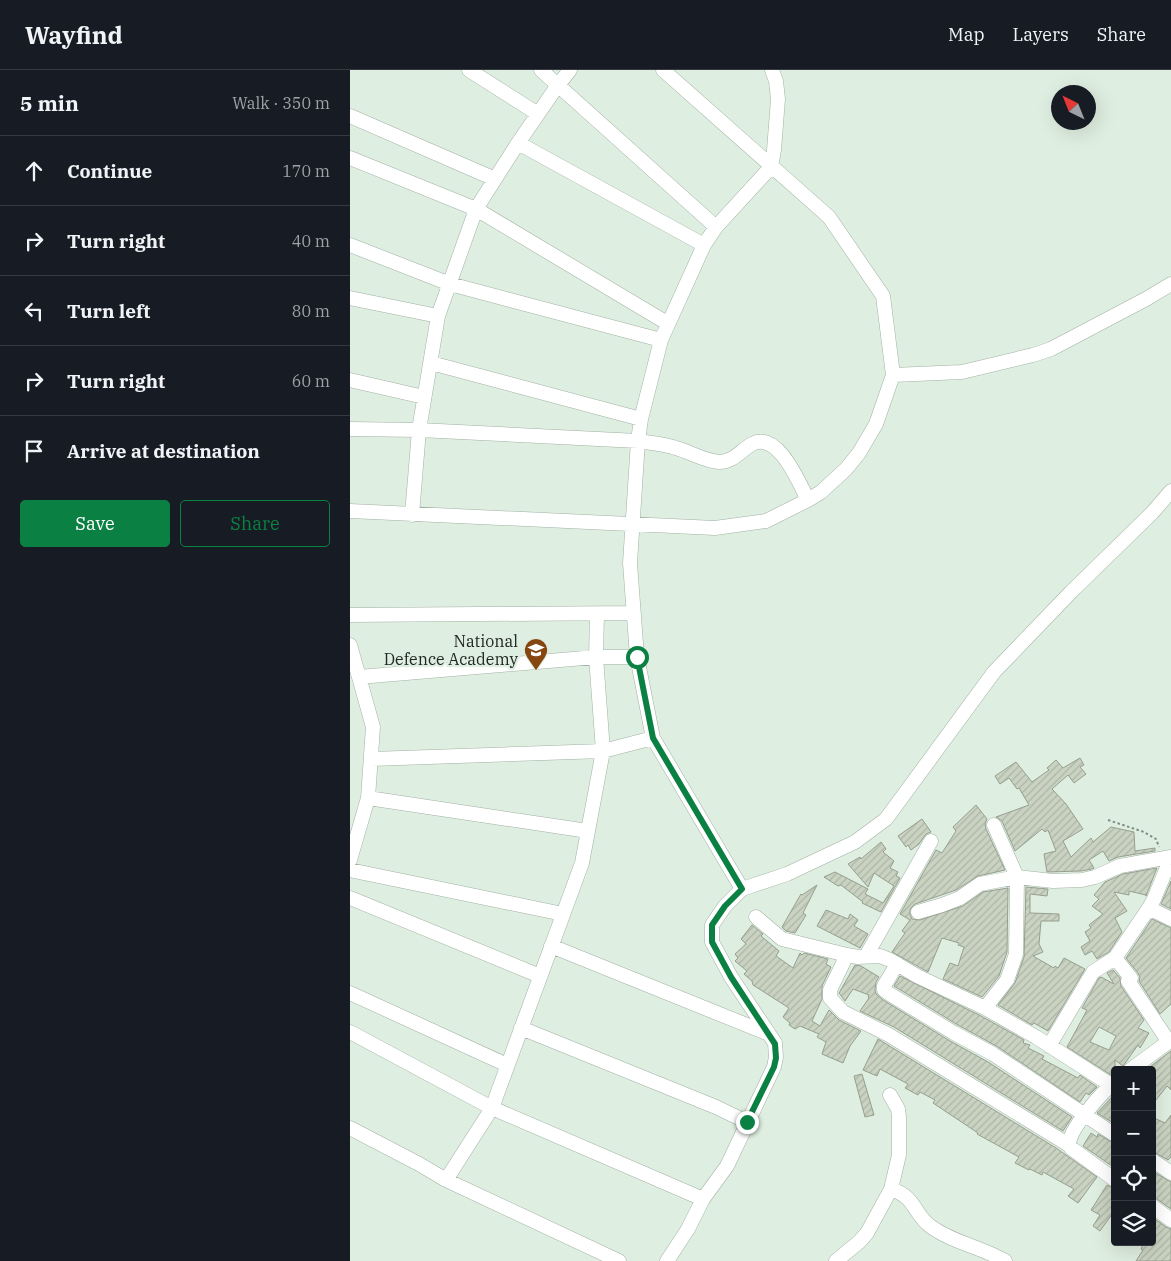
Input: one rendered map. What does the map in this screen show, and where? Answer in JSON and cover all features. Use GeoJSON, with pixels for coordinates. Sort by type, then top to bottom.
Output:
{"type":"FeatureCollection","features":[{"type":"Feature","properties":{"kind":"street"},"geometry":{"type":"LineString","coordinates":[[469,70],[538,114]]}},
{"type":"Feature","properties":{"kind":"street"},"geometry":{"type":"LineString","coordinates":[[541,70],[716,227]]}},
{"type":"Feature","properties":{"kind":"street"},"geometry":{"type":"LineString","coordinates":[[412,515],[419,430],[438,316],[476,209],[518,143],[570,70]]}},
{"type":"Feature","properties":{"kind":"street"},"geometry":{"type":"LineString","coordinates":[[350,511],[715,528],[766,521],[808,500],[821,492],[846,469],[858,453],[876,424],[893,375],[883,296],[829,217],[663,70]]}},
{"type":"Feature","properties":{"kind":"street"},"geometry":{"type":"LineString","coordinates":[[742,889],[653,738],[637,657],[630,563],[641,419],[661,340],[667,323],[704,245],[716,227],[771,167],[778,99],[776,81],[772,70]]}},
{"type":"Feature","properties":{"kind":"street"},"geometry":{"type":"LineString","coordinates":[[350,116],[495,179]]}},
{"type":"Feature","properties":{"kind":"street"},"geometry":{"type":"LineString","coordinates":[[518,143],[704,245]]}},
{"type":"Feature","properties":{"kind":"street"},"geometry":{"type":"LineString","coordinates":[[350,158],[476,209],[667,323]]}},
{"type":"Feature","properties":{"kind":"street"},"geometry":{"type":"LineString","coordinates":[[350,245],[450,284],[661,340]]}},
{"type":"Feature","properties":{"kind":"street"},"geometry":{"type":"LineString","coordinates":[[893,375],[962,372],[1033,356],[1051,349],[1171,284]]}},
{"type":"Feature","properties":{"kind":"street"},"geometry":{"type":"LineString","coordinates":[[350,298],[438,316]]}},
{"type":"Feature","properties":{"kind":"street"},"geometry":{"type":"LineString","coordinates":[[431,363],[641,419]]}},
{"type":"Feature","properties":{"kind":"street"},"geometry":{"type":"LineString","coordinates":[[350,380],[424,397]]}},
{"type":"Feature","properties":{"kind":"street"},"geometry":{"type":"LineString","coordinates":[[350,429],[419,430],[638,441],[673,447],[721,462],[731,459],[752,444],[762,441],[776,447],[789,464],[808,500]]}},
{"type":"Feature","properties":{"kind":"street"},"geometry":{"type":"LineString","coordinates":[[667,1261],[688,1229],[703,1199],[727,1166],[774,1067],[776,1058],[775,1044],[731,977],[712,942],[712,925],[725,906],[742,889],[787,874],[855,842],[886,819],[994,672],[1071,592],[1152,513],[1171,491]]}},
{"type":"Feature","properties":{"kind":"street"},"geometry":{"type":"LineString","coordinates":[[350,615],[634,613]]}},
{"type":"Feature","properties":{"kind":"street"},"geometry":{"type":"LineString","coordinates":[[446,1180],[492,1108],[582,863],[603,751],[596,657],[597,614]]}},
{"type":"Feature","properties":{"kind":"street"},"geometry":{"type":"LineString","coordinates":[[350,645],[373,727],[368,798],[350,860]]}},
{"type":"Feature","properties":{"kind":"street"},"geometry":{"type":"LineString","coordinates":[[359,676],[596,657],[637,657]]}},
{"type":"Feature","properties":{"kind":"street"},"geometry":{"type":"LineString","coordinates":[[371,759],[603,751],[653,738]]}},
{"type":"Feature","properties":{"kind":"street"},"geometry":{"type":"LineString","coordinates":[[368,798],[588,831]]}},
{"type":"Feature","properties":{"kind":"street"},"geometry":{"type":"LineString","coordinates":[[985,1008],[1007,980],[1016,954],[1017,877],[994,825]]}},
{"type":"Feature","properties":{"kind":"street"},"geometry":{"type":"LineString","coordinates":[[866,956],[931,841]]}},
{"type":"Feature","properties":{"kind":"street"},"geometry":{"type":"LineString","coordinates":[[918,912],[942,906],[960,898],[980,884],[1017,877],[1053,881],[1082,880],[1095,877],[1120,866],[1168,858]]}},
{"type":"Feature","properties":{"kind":"street"},"geometry":{"type":"LineString","coordinates":[[1049,1046],[1093,972],[1114,958],[1149,908],[1168,858]]}},
{"type":"Feature","properties":{"kind":"street"},"geometry":{"type":"LineString","coordinates":[[350,870],[563,914]]}},
{"type":"Feature","properties":{"kind":"street"},"geometry":{"type":"LineString","coordinates":[[350,898],[540,976]]}},
{"type":"Feature","properties":{"kind":"street"},"geometry":{"type":"LineString","coordinates":[[1149,908],[1171,919]]}},
{"type":"Feature","properties":{"kind":"street"},"geometry":{"type":"LineString","coordinates":[[756,917],[782,939],[846,955],[858,957],[880,956],[917,976],[985,1008],[1111,1083]]}},
{"type":"Feature","properties":{"kind":"street"},"geometry":{"type":"LineString","coordinates":[[551,946],[769,1034]]}},
{"type":"Feature","properties":{"kind":"street"},"geometry":{"type":"LineString","coordinates":[[846,955],[830,990],[830,998],[843,1012],[889,1035],[1069,1145],[1111,1177]]}},
{"type":"Feature","properties":{"kind":"street"},"geometry":{"type":"LineString","coordinates":[[1114,958],[1131,978],[1128,981],[1170,1041],[1136,1066]]}},
{"type":"Feature","properties":{"kind":"street"},"geometry":{"type":"LineString","coordinates":[[897,964],[884,986],[884,990],[954,1033],[993,1054],[1111,1132]]}},
{"type":"Feature","properties":{"kind":"street"},"geometry":{"type":"LineString","coordinates":[[350,993],[507,1065]]}},
{"type":"Feature","properties":{"kind":"street"},"geometry":{"type":"LineString","coordinates":[[521,1028],[716,1107],[747,1122]]}},
{"type":"Feature","properties":{"kind":"street"},"geometry":{"type":"LineString","coordinates":[[350,1032],[492,1108],[703,1199]]}},
{"type":"Feature","properties":{"kind":"street"},"geometry":{"type":"LineString","coordinates":[[1069,1145],[1070,1138],[1091,1106],[1111,1086]]}},
{"type":"Feature","properties":{"kind":"street"},"geometry":{"type":"LineString","coordinates":[[836,1261],[859,1242],[891,1189],[899,1155],[899,1117],[898,1109],[890,1095]]}},
{"type":"Feature","properties":{"kind":"street"},"geometry":{"type":"LineString","coordinates":[[350,1128],[446,1180],[619,1261]]}},
{"type":"Feature","properties":{"kind":"street"},"geometry":{"type":"LineString","coordinates":[[1156,1163],[1171,1173]]}},
{"type":"Feature","properties":{"kind":"street"},"geometry":{"type":"LineString","coordinates":[[891,1189],[908,1197],[930,1226],[952,1238],[1005,1261]]}},
{"type":"Feature","properties":{"kind":"street"},"geometry":{"type":"LineString","coordinates":[[1156,1209],[1171,1220]]}},
{"type":"Feature","properties":{"kind":"path"},"geometry":{"type":"LineString","coordinates":[[1108,820],[1144,832],[1156,839],[1168,858]]}},
{"type":"Feature","properties":{"kind":"building"},"geometry":{"type":"Polygon","coordinates":[[[1080,758],[1084,765],[1080,767],[1086,774],[1074,783],[1068,775],[1052,789],[1066,804],[1083,829],[1063,841],[1071,857],[1091,838],[1093,842],[1111,827],[1134,832],[1135,851],[1155,848],[1155,851],[1118,857],[1109,861],[1103,851],[1089,860],[1094,868],[1092,869],[1047,872],[1044,854],[1056,851],[1048,830],[1045,832],[1042,829],[1015,851],[1002,821],[996,817],[1029,805],[1019,788],[1017,789],[1009,778],[1000,784],[995,776],[1016,762],[1032,782],[1049,770],[1047,768],[1056,760],[1063,768],[1080,758]]]}},
{"type":"Feature","properties":{"kind":"building"},"geometry":{"type":"Polygon","coordinates":[[[976,805],[987,819],[986,829],[1005,870],[978,876],[956,890],[915,904],[910,909],[910,914],[912,919],[920,920],[963,906],[983,892],[1008,888],[1007,952],[999,976],[982,997],[943,979],[950,963],[958,966],[964,947],[958,945],[959,943],[942,938],[928,972],[892,952],[905,933],[902,931],[910,920],[900,914],[936,850],[942,853],[956,831],[953,827],[976,805]]]}},
{"type":"Feature","properties":{"kind":"building"},"geometry":{"type":"Polygon","coordinates":[[[922,819],[931,832],[926,834],[919,844],[911,850],[908,845],[906,847],[898,836],[922,819]]]}},
{"type":"Feature","properties":{"kind":"building"},"geometry":{"type":"Polygon","coordinates":[[[881,842],[886,849],[883,852],[894,861],[890,868],[898,872],[896,876],[900,878],[881,912],[862,903],[841,885],[838,886],[824,877],[835,872],[868,889],[865,894],[883,903],[894,886],[874,873],[868,887],[848,864],[860,857],[861,859],[881,842]]]}},
{"type":"Feature","properties":{"kind":"building"},"geometry":{"type":"Polygon","coordinates":[[[1157,868],[1146,896],[1129,891],[1129,895],[1114,892],[1127,911],[1115,918],[1122,932],[1109,952],[1097,959],[1092,951],[1085,955],[1081,947],[1090,941],[1085,932],[1091,928],[1089,925],[1103,914],[1092,906],[1099,899],[1094,895],[1105,882],[1123,874],[1157,868]]]}},
{"type":"Feature","properties":{"kind":"building"},"geometry":{"type":"Polygon","coordinates":[[[1171,881],[1171,909],[1161,904],[1171,881]]]}},
{"type":"Feature","properties":{"kind":"building"},"geometry":{"type":"Polygon","coordinates":[[[817,885],[803,913],[806,915],[795,933],[786,931],[782,927],[801,894],[817,885]]]}},
{"type":"Feature","properties":{"kind":"building"},"geometry":{"type":"Polygon","coordinates":[[[1026,887],[1048,889],[1047,896],[1030,894],[1030,913],[1059,914],[1059,921],[1041,921],[1039,944],[1043,952],[1033,956],[1054,968],[1055,966],[1058,968],[1064,958],[1085,969],[1048,1031],[1034,1023],[1032,1025],[998,1005],[1015,983],[1024,957],[1026,887]]]}},
{"type":"Feature","properties":{"kind":"building"},"geometry":{"type":"Polygon","coordinates":[[[826,910],[848,919],[850,914],[858,920],[854,926],[868,934],[860,948],[817,926],[826,910]]]}},
{"type":"Feature","properties":{"kind":"building"},"geometry":{"type":"Polygon","coordinates":[[[1152,919],[1171,928],[1171,1004],[1160,1014],[1139,981],[1138,973],[1126,958],[1152,919]]]}},
{"type":"Feature","properties":{"kind":"building"},"geometry":{"type":"Polygon","coordinates":[[[752,925],[763,934],[761,936],[779,951],[776,956],[793,968],[800,953],[802,955],[804,953],[828,959],[826,964],[831,967],[822,986],[822,999],[812,1021],[820,1026],[829,1010],[839,1020],[861,1031],[850,1046],[843,1063],[822,1054],[826,1042],[817,1037],[819,1034],[800,1026],[795,1029],[789,1025],[790,1023],[783,1017],[789,1008],[753,985],[752,981],[744,974],[747,971],[735,961],[738,958],[735,954],[746,944],[741,939],[752,925]]]}},
{"type":"Feature","properties":{"kind":"building"},"geometry":{"type":"Polygon","coordinates":[[[855,965],[861,966],[879,977],[875,990],[876,994],[883,1000],[988,1062],[1072,1117],[1063,1131],[894,1027],[860,1011],[869,995],[853,989],[845,1001],[839,993],[855,965]]]}},
{"type":"Feature","properties":{"kind":"building"},"geometry":{"type":"Polygon","coordinates":[[[1113,970],[1120,978],[1121,986],[1144,1020],[1138,1028],[1149,1033],[1140,1048],[1138,1045],[1123,1066],[1115,1060],[1115,1066],[1111,1066],[1111,1075],[1067,1047],[1087,1010],[1082,1008],[1099,978],[1101,977],[1114,984],[1107,973],[1113,970]],[[1099,1027],[1090,1042],[1109,1050],[1116,1036],[1099,1027]]]}},
{"type":"Feature","properties":{"kind":"building"},"geometry":{"type":"Polygon","coordinates":[[[900,976],[981,1016],[1024,1040],[1023,1043],[1030,1045],[1028,1048],[1044,1056],[1042,1059],[1078,1078],[1080,1075],[1097,1087],[1089,1095],[1086,1093],[1080,1102],[998,1047],[894,986],[900,976]]]}},
{"type":"Feature","properties":{"kind":"building"},"geometry":{"type":"Polygon","coordinates":[[[878,1039],[1056,1148],[1097,1177],[1078,1203],[1068,1196],[1074,1189],[1043,1172],[1042,1175],[1015,1163],[1019,1157],[977,1134],[933,1103],[935,1100],[920,1092],[918,1095],[905,1088],[908,1084],[880,1069],[877,1076],[863,1070],[878,1039]]]}},
{"type":"Feature","properties":{"kind":"building"},"geometry":{"type":"Polygon","coordinates":[[[1171,1051],[1171,1090],[1167,1086],[1156,1100],[1156,1066],[1151,1066],[1171,1051]]]}},
{"type":"Feature","properties":{"kind":"building"},"geometry":{"type":"Polygon","coordinates":[[[862,1074],[874,1115],[865,1117],[854,1076],[862,1074]]]}},
{"type":"Feature","properties":{"kind":"building"},"geometry":{"type":"Polygon","coordinates":[[[1111,1098],[1111,1122],[1097,1113],[1111,1098]]]}},
{"type":"Feature","properties":{"kind":"building"},"geometry":{"type":"Polygon","coordinates":[[[1171,1115],[1171,1157],[1168,1160],[1156,1153],[1156,1119],[1165,1123],[1171,1115]]]}},
{"type":"Feature","properties":{"kind":"building"},"geometry":{"type":"Polygon","coordinates":[[[1091,1133],[1097,1137],[1098,1134],[1111,1142],[1111,1165],[1083,1146],[1091,1133]]]}},
{"type":"Feature","properties":{"kind":"building"},"geometry":{"type":"Polygon","coordinates":[[[1156,1173],[1171,1182],[1171,1209],[1157,1199],[1156,1173]]]}},
{"type":"Feature","properties":{"kind":"building"},"geometry":{"type":"Polygon","coordinates":[[[1107,1185],[1111,1187],[1111,1216],[1100,1231],[1093,1226],[1100,1215],[1091,1210],[1107,1185]]]}},
{"type":"Feature","properties":{"kind":"building"},"geometry":{"type":"Polygon","coordinates":[[[1156,1220],[1171,1229],[1171,1261],[1136,1261],[1143,1250],[1141,1249],[1142,1246],[1156,1246],[1156,1220]]]}},
{"type":"Feature","properties":{"kind":"place","name":"National Defence Academy"},"geometry":{"type":"Point","coordinates":[536,671]}},
{"type":"Feature","properties":{"kind":"route"},"geometry":{"type":"LineString","coordinates":[[637,657],[653,738],[742,889],[725,906],[712,925],[711,933],[712,942],[731,977],[775,1044],[776,1058],[774,1067],[747,1122]]}}]}
